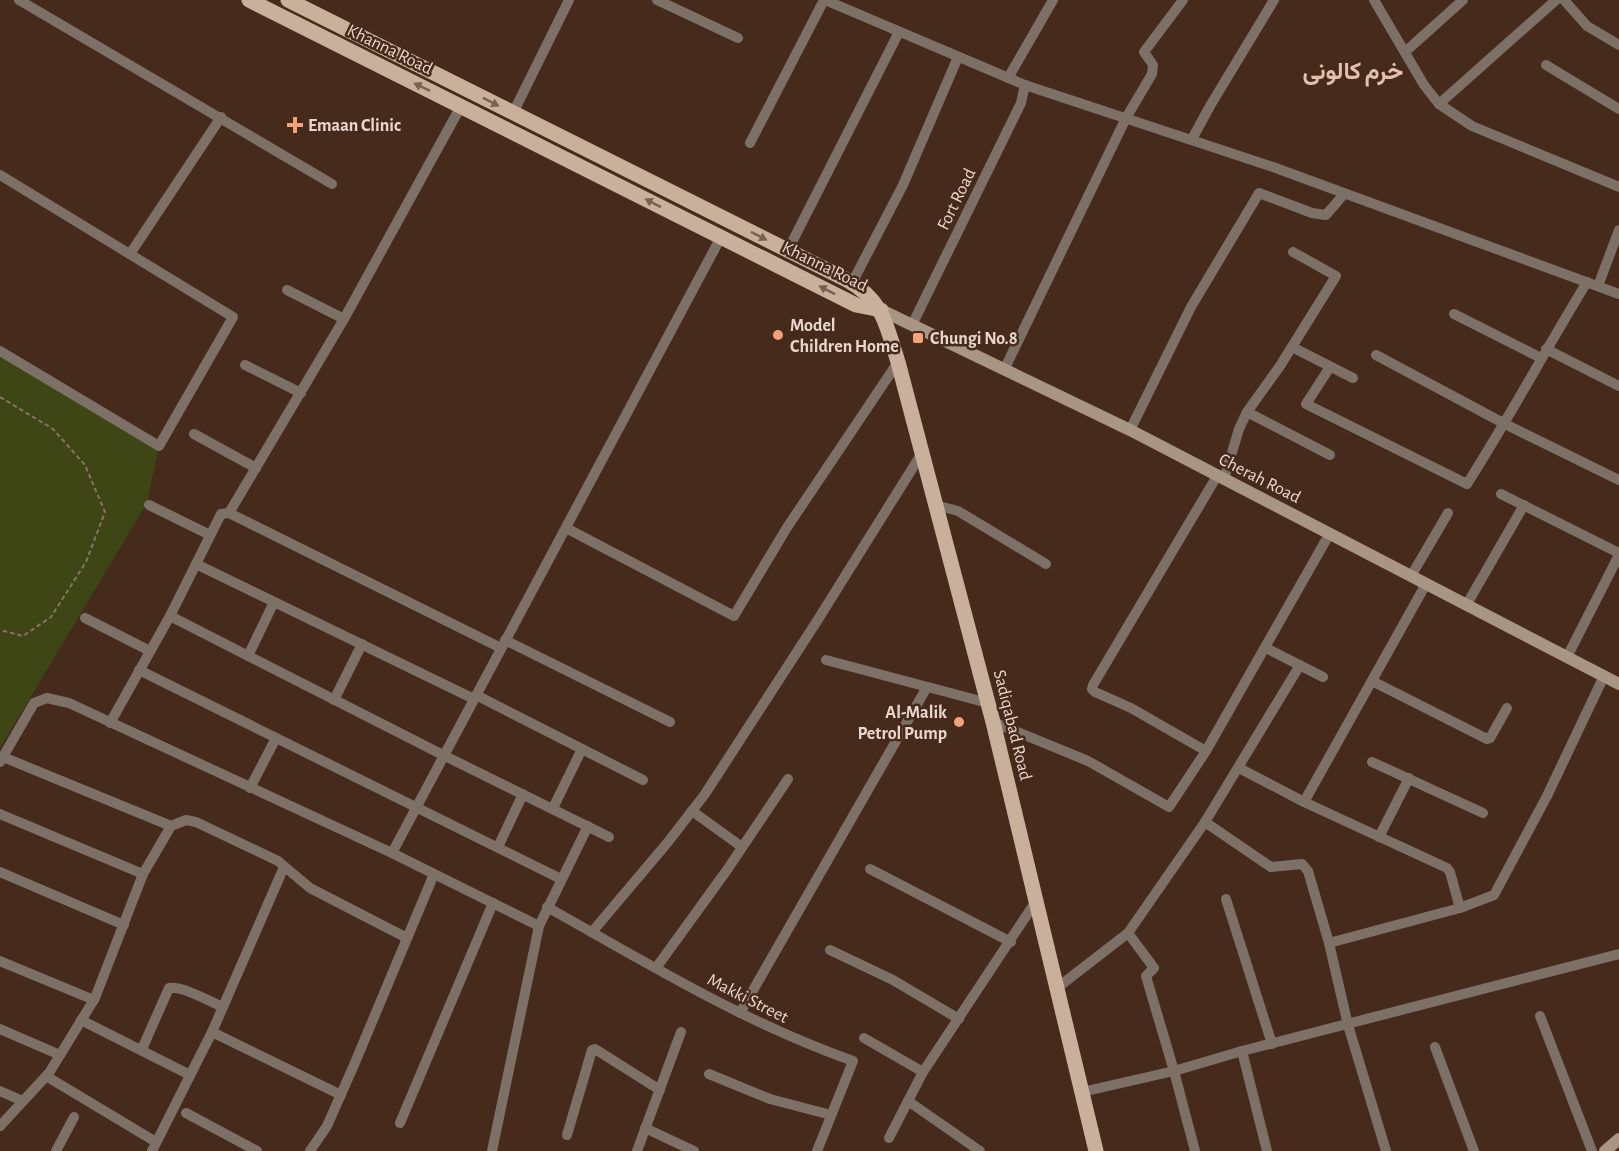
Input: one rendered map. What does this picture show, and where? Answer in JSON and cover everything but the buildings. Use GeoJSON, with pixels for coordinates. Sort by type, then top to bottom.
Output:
{"type":"FeatureCollection","features":[{"type":"Feature","properties":{"kind":"main road","name":"Khanna Road"},"geometry":{"type":"LineString","coordinates":[[249,0],[856,305],[881,310]]}},
{"type":"Feature","properties":{"kind":"main road","name":"Khanna Road"},"geometry":{"type":"LineString","coordinates":[[288,0],[852,283],[863,289],[881,310]]}},
{"type":"Feature","properties":{"kind":"main road"},"geometry":{"type":"LineString","coordinates":[[461,106],[469,90]]}},
{"type":"Feature","properties":{"kind":"main road"},"geometry":{"type":"LineString","coordinates":[[721,237],[729,221]]}},
{"type":"Feature","properties":{"kind":"main road","name":"Sadiqabad Road"},"geometry":{"type":"LineString","coordinates":[[881,310],[898,362],[993,722],[1096,1151]]}},
{"type":"Feature","properties":{"kind":"street"},"geometry":{"type":"LineString","coordinates":[[19,0],[332,184]]}},
{"type":"Feature","properties":{"kind":"street"},"geometry":{"type":"LineString","coordinates":[[513,112],[570,0]]}},
{"type":"Feature","properties":{"kind":"street"},"geometry":{"type":"LineString","coordinates":[[657,0],[738,38]]}},
{"type":"Feature","properties":{"kind":"street"},"geometry":{"type":"LineString","coordinates":[[750,143],[825,0],[1025,85],[1192,139],[1619,294]]}},
{"type":"Feature","properties":{"kind":"street"},"geometry":{"type":"LineString","coordinates":[[1008,78],[1053,0]]}},
{"type":"Feature","properties":{"kind":"street"},"geometry":{"type":"LineString","coordinates":[[1004,370],[1126,118],[1152,74],[1154,64],[1144,52],[1183,0]]}},
{"type":"Feature","properties":{"kind":"street"},"geometry":{"type":"LineString","coordinates":[[1192,139],[1274,0]]}},
{"type":"Feature","properties":{"kind":"street"},"geometry":{"type":"LineString","coordinates":[[1405,52],[1463,0]]}},
{"type":"Feature","properties":{"kind":"street"},"geometry":{"type":"LineString","coordinates":[[1439,104],[1556,0]]}},
{"type":"Feature","properties":{"kind":"street"},"geometry":{"type":"LineString","coordinates":[[1564,0],[1587,26],[1619,45]]}},
{"type":"Feature","properties":{"kind":"street"},"geometry":{"type":"LineString","coordinates":[[1378,2],[1424,85],[1439,104],[1472,126],[1619,187]]}},
{"type":"Feature","properties":{"kind":"street"},"geometry":{"type":"LineString","coordinates":[[788,250],[898,32]]}},
{"type":"Feature","properties":{"kind":"street"},"geometry":{"type":"LineString","coordinates":[[852,283],[903,185],[958,57]]}},
{"type":"Feature","properties":{"kind":"street"},"geometry":{"type":"LineString","coordinates":[[1546,65],[1619,109]]}},
{"type":"Feature","properties":{"kind":"street","name":"Fort Road"},"geometry":{"type":"LineString","coordinates":[[912,325],[1021,103],[1025,85]]}},
{"type":"Feature","properties":{"kind":"street"},"geometry":{"type":"LineString","coordinates":[[229,513],[344,319],[461,106]]}},
{"type":"Feature","properties":{"kind":"street"},"geometry":{"type":"LineString","coordinates":[[130,254],[220,117]]}},
{"type":"Feature","properties":{"kind":"street"},"geometry":{"type":"LineString","coordinates":[[0,175],[233,317],[159,446],[0,351]]}},
{"type":"Feature","properties":{"kind":"street"},"geometry":{"type":"LineString","coordinates":[[1130,430],[1191,307],[1259,193],[1312,213],[1326,215],[1344,194]]}},
{"type":"Feature","properties":{"kind":"street"},"geometry":{"type":"LineString","coordinates":[[1330,367],[1306,404],[1467,484],[1544,353],[1593,284],[1619,230]]}},
{"type":"Feature","properties":{"kind":"street"},"geometry":{"type":"LineString","coordinates":[[392,854],[721,237]]}},
{"type":"Feature","properties":{"kind":"street"},"geometry":{"type":"LineString","coordinates":[[1206,751],[1131,708],[1092,689],[1221,478],[1246,412],[1292,347],[1336,276],[1293,252]]}},
{"type":"Feature","properties":{"kind":"street"},"geometry":{"type":"LineString","coordinates":[[287,290],[344,319]]}},
{"type":"Feature","properties":{"kind":"street","name":"Cherah Road"},"geometry":{"type":"LineString","coordinates":[[881,310],[1130,430],[1619,684]]}},
{"type":"Feature","properties":{"kind":"street"},"geometry":{"type":"LineString","coordinates":[[1454,314],[1619,386]]}},
{"type":"Feature","properties":{"kind":"street"},"geometry":{"type":"LineString","coordinates":[[1292,347],[1353,378]]}},
{"type":"Feature","properties":{"kind":"street"},"geometry":{"type":"LineString","coordinates":[[1376,355],[1504,424],[1619,480]]}},
{"type":"Feature","properties":{"kind":"street"},"geometry":{"type":"LineString","coordinates":[[566,528],[734,616],[786,529],[898,362]]}},
{"type":"Feature","properties":{"kind":"street"},"geometry":{"type":"LineString","coordinates":[[245,365],[301,393]]}},
{"type":"Feature","properties":{"kind":"street"},"geometry":{"type":"LineString","coordinates":[[1246,412],[1330,455]]}},
{"type":"Feature","properties":{"kind":"street"},"geometry":{"type":"LineString","coordinates":[[194,434],[256,468]]}},
{"type":"Feature","properties":{"kind":"street"},"geometry":{"type":"LineString","coordinates":[[592,932],[692,811],[736,749],[922,453]]}},
{"type":"Feature","properties":{"kind":"street"},"geometry":{"type":"LineString","coordinates":[[1501,494],[1619,554],[1566,657]]}},
{"type":"Feature","properties":{"kind":"street"},"geometry":{"type":"LineString","coordinates":[[935,505],[958,511],[1046,564]]}},
{"type":"Feature","properties":{"kind":"street"},"geometry":{"type":"LineString","coordinates":[[1467,604],[1524,505]]}},
{"type":"Feature","properties":{"kind":"street"},"geometry":{"type":"LineString","coordinates":[[149,506],[210,536]]}},
{"type":"Feature","properties":{"kind":"street"},"geometry":{"type":"LineString","coordinates":[[110,723],[170,616],[220,514],[229,513],[670,722]]}},
{"type":"Feature","properties":{"kind":"street"},"geometry":{"type":"LineString","coordinates":[[1411,576],[1448,513]]}},
{"type":"Feature","properties":{"kind":"street"},"geometry":{"type":"LineString","coordinates":[[993,722],[1088,761],[1169,807],[1206,751],[1330,533]]}},
{"type":"Feature","properties":{"kind":"street"},"geometry":{"type":"LineString","coordinates":[[196,564],[643,780]]}},
{"type":"Feature","properties":{"kind":"street"},"geometry":{"type":"LineString","coordinates":[[1305,802],[1426,584]]}},
{"type":"Feature","properties":{"kind":"street"},"geometry":{"type":"LineString","coordinates":[[248,656],[274,602]]}},
{"type":"Feature","properties":{"kind":"street"},"geometry":{"type":"LineString","coordinates":[[170,616],[609,837]]}},
{"type":"Feature","properties":{"kind":"street"},"geometry":{"type":"LineString","coordinates":[[85,618],[150,651]]}},
{"type":"Feature","properties":{"kind":"street"},"geometry":{"type":"LineString","coordinates":[[334,700],[362,644]]}},
{"type":"Feature","properties":{"kind":"street"},"geometry":{"type":"LineString","coordinates":[[1266,648],[1323,677]]}},
{"type":"Feature","properties":{"kind":"street"},"geometry":{"type":"LineString","coordinates":[[826,660],[988,703]]}},
{"type":"Feature","properties":{"kind":"street"},"geometry":{"type":"LineString","coordinates":[[1057,988],[1128,933],[1205,822],[1300,665]]}},
{"type":"Feature","properties":{"kind":"street"},"geometry":{"type":"LineString","coordinates":[[139,670],[561,879]]}},
{"type":"Feature","properties":{"kind":"street"},"geometry":{"type":"LineString","coordinates":[[1329,943],[1460,908],[1494,895],[1547,796],[1604,676]]}},
{"type":"Feature","properties":{"kind":"street"},"geometry":{"type":"LineString","coordinates":[[1372,681],[1486,739],[1494,733],[1507,708]]}},
{"type":"Feature","properties":{"kind":"street"},"geometry":{"type":"LineString","coordinates":[[741,1013],[927,687]]}},
{"type":"Feature","properties":{"kind":"street"},"geometry":{"type":"LineString","coordinates":[[171,826],[1,760],[34,703],[46,698],[69,703],[392,854],[539,926]]}},
{"type":"Feature","properties":{"kind":"street"},"geometry":{"type":"LineString","coordinates":[[250,788],[276,738]]}},
{"type":"Feature","properties":{"kind":"street"},"geometry":{"type":"LineString","coordinates":[[553,808],[582,749]]}},
{"type":"Feature","properties":{"kind":"street"},"geometry":{"type":"LineString","coordinates":[[1372,762],[1483,813]]}},
{"type":"Feature","properties":{"kind":"street"},"geometry":{"type":"LineString","coordinates":[[1239,768],[1305,802],[1447,868],[1460,908]]}},
{"type":"Feature","properties":{"kind":"street"},"geometry":{"type":"LineString","coordinates":[[1379,837],[1409,778]]}},
{"type":"Feature","properties":{"kind":"street"},"geometry":{"type":"LineString","coordinates":[[656,968],[788,779]]}},
{"type":"Feature","properties":{"kind":"street"},"geometry":{"type":"LineString","coordinates":[[498,847],[523,794]]}},
{"type":"Feature","properties":{"kind":"street"},"geometry":{"type":"LineString","coordinates":[[692,811],[742,847]]}},
{"type":"Feature","properties":{"kind":"street"},"geometry":{"type":"LineString","coordinates":[[0,814],[143,874]]}},
{"type":"Feature","properties":{"kind":"street"},"geometry":{"type":"LineString","coordinates":[[0,1126],[46,1076],[94,1000],[143,874],[171,826],[186,820],[196,822],[279,861],[310,888],[407,938]]}},
{"type":"Feature","properties":{"kind":"street"},"geometry":{"type":"LineString","coordinates":[[1205,822],[1271,867],[1302,864],[1308,871],[1329,943],[1348,1025],[1386,1151]]}},
{"type":"Feature","properties":{"kind":"street"},"geometry":{"type":"LineString","coordinates":[[492,1151],[539,926],[588,826]]}},
{"type":"Feature","properties":{"kind":"street"},"geometry":{"type":"LineString","coordinates":[[46,1076],[154,1146],[212,1032],[284,867]]}},
{"type":"Feature","properties":{"kind":"street"},"geometry":{"type":"LineString","coordinates":[[870,870],[1011,942]]}},
{"type":"Feature","properties":{"kind":"street"},"geometry":{"type":"LineString","coordinates":[[0,872],[124,925]]}},
{"type":"Feature","properties":{"kind":"street"},"geometry":{"type":"LineString","coordinates":[[310,1151],[327,1126],[341,1095],[434,874]]}},
{"type":"Feature","properties":{"kind":"street"},"geometry":{"type":"LineString","coordinates":[[1226,899],[1272,1044]]}},
{"type":"Feature","properties":{"kind":"street"},"geometry":{"type":"LineString","coordinates":[[889,1138],[923,1072],[1036,901]]}},
{"type":"Feature","properties":{"kind":"street"},"geometry":{"type":"LineString","coordinates":[[400,1123],[493,903]]}},
{"type":"Feature","properties":{"kind":"street","name":"Makki Street"},"geometry":{"type":"LineString","coordinates":[[547,907],[741,1013],[783,1034],[853,1061],[817,1151]]}},
{"type":"Feature","properties":{"kind":"street"},"geometry":{"type":"LineString","coordinates":[[1128,933],[1154,968],[1146,976],[1195,1151]]}},
{"type":"Feature","properties":{"kind":"street"},"geometry":{"type":"LineString","coordinates":[[830,950],[893,980],[959,1019]]}},
{"type":"Feature","properties":{"kind":"street"},"geometry":{"type":"LineString","coordinates":[[1082,1092],[1174,1071],[1242,1051],[1619,954]]}},
{"type":"Feature","properties":{"kind":"street"},"geometry":{"type":"LineString","coordinates":[[0,960],[94,1000]]}},
{"type":"Feature","properties":{"kind":"street"},"geometry":{"type":"LineString","coordinates":[[142,1049],[169,988],[181,989],[223,1007]]}},
{"type":"Feature","properties":{"kind":"street"},"geometry":{"type":"LineString","coordinates":[[1540,1016],[1592,1151]]}},
{"type":"Feature","properties":{"kind":"street"},"geometry":{"type":"LineString","coordinates":[[81,1020],[190,1075]]}},
{"type":"Feature","properties":{"kind":"street"},"geometry":{"type":"LineString","coordinates":[[0,1029],[60,1055]]}},
{"type":"Feature","properties":{"kind":"street"},"geometry":{"type":"LineString","coordinates":[[212,1032],[341,1095]]}},
{"type":"Feature","properties":{"kind":"street"},"geometry":{"type":"LineString","coordinates":[[637,1151],[681,1032]]}},
{"type":"Feature","properties":{"kind":"street"},"geometry":{"type":"LineString","coordinates":[[864,1038],[923,1072]]}},
{"type":"Feature","properties":{"kind":"street"},"geometry":{"type":"LineString","coordinates":[[1435,1047],[1474,1151]]}},
{"type":"Feature","properties":{"kind":"street"},"geometry":{"type":"LineString","coordinates":[[567,1135],[590,1056],[595,1048],[660,1090]]}},
{"type":"Feature","properties":{"kind":"street"},"geometry":{"type":"LineString","coordinates":[[1242,1051],[1267,1151]]}},
{"type":"Feature","properties":{"kind":"street"},"geometry":{"type":"LineString","coordinates":[[709,1074],[770,1099],[831,1114]]}},
{"type":"Feature","properties":{"kind":"street"},"geometry":{"type":"LineString","coordinates":[[0,1091],[23,1101]]}},
{"type":"Feature","properties":{"kind":"street"},"geometry":{"type":"LineString","coordinates":[[908,1101],[980,1151]]}},
{"type":"Feature","properties":{"kind":"street"},"geometry":{"type":"LineString","coordinates":[[186,1113],[257,1151]]}},
{"type":"Feature","properties":{"kind":"street"},"geometry":{"type":"LineString","coordinates":[[56,1151],[74,1117]]}},
{"type":"Feature","properties":{"kind":"street"},"geometry":{"type":"LineString","coordinates":[[645,1128],[694,1151]]}},
{"type":"Feature","properties":{"kind":"street"},"geometry":{"type":"LineString","coordinates":[[1605,1151],[1619,1138]]}},
{"type":"Feature","properties":{"kind":"path"},"geometry":{"type":"LineString","coordinates":[[0,397],[53,429],[85,465],[105,512],[86,562],[51,617],[23,636],[0,630]]}},
{"type":"Feature","properties":{"kind":"green space"},"geometry":{"type":"Polygon","coordinates":[[[0,351],[159,446],[147,503],[0,748],[0,351]]]}},
{"type":"Feature","properties":{"kind":"place","name":"Emaan Clinic"},"geometry":{"type":"Point","coordinates":[295,125]}},
{"type":"Feature","properties":{"kind":"place","name":"Model Children Home"},"geometry":{"type":"Point","coordinates":[778,335]}},
{"type":"Feature","properties":{"kind":"place","name":"Chungi No.8"},"geometry":{"type":"Point","coordinates":[918,338]}},
{"type":"Feature","properties":{"kind":"place","name":"Al-Malik Petrol Pump"},"geometry":{"type":"Point","coordinates":[959,722]}},
{"type":"Feature","properties":{"kind":"district","name":"خرم کالونی"},"geometry":{"type":"Point","coordinates":[1353,71]}}]}
